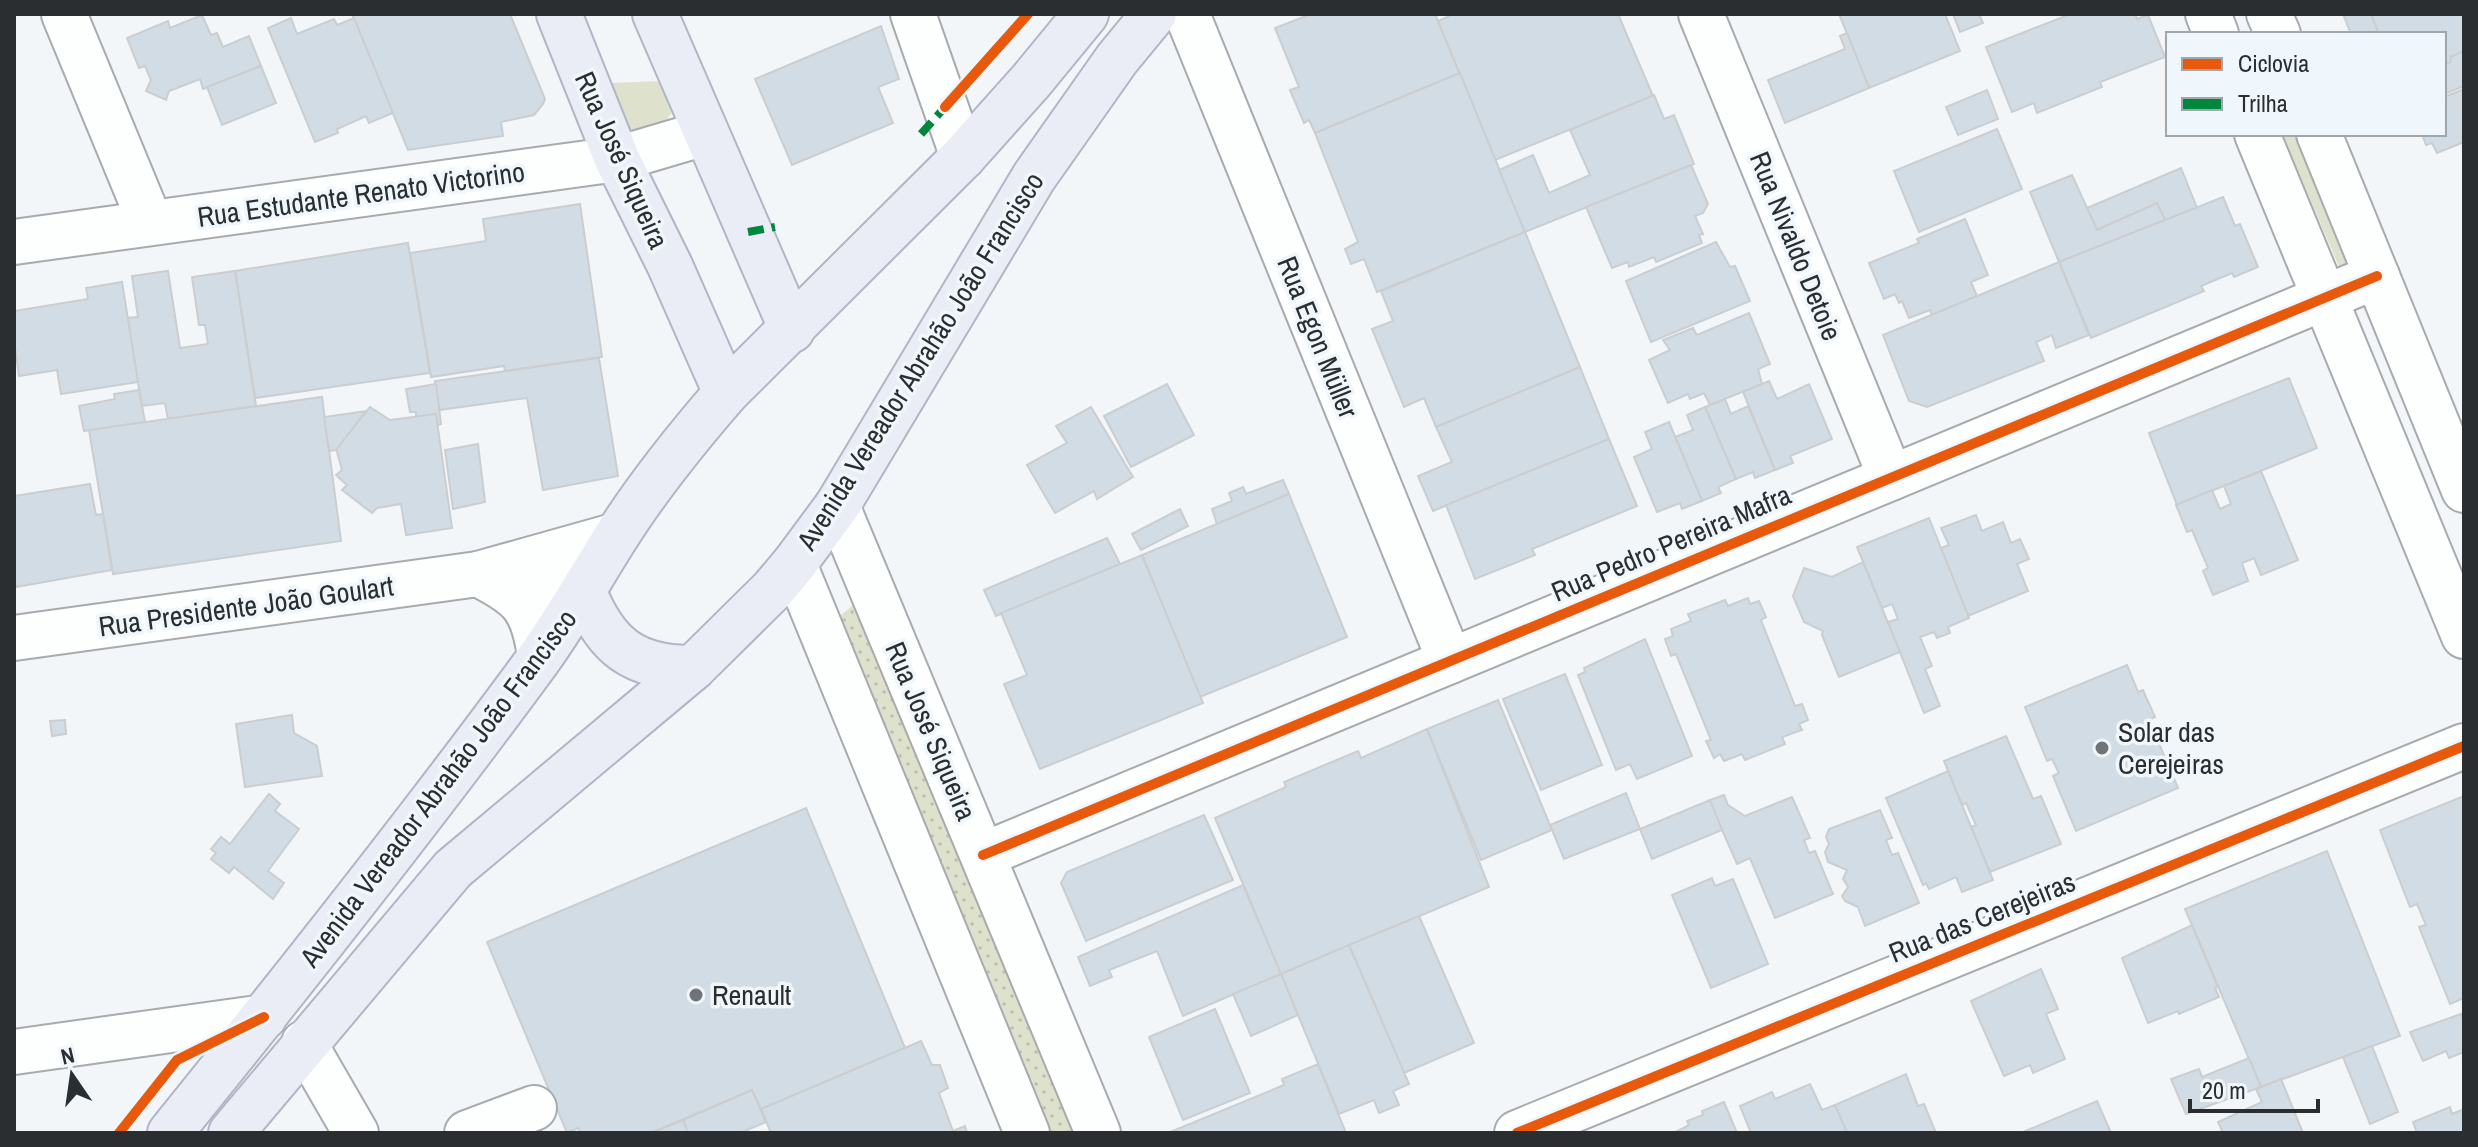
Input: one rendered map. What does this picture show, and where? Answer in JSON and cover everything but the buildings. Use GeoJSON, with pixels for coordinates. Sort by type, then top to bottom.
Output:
{"type":"FeatureCollection","features":[{"type":"Feature","properties":{"kind":"main road","name":"Rua José Siqueira"},"geometry":{"type":"LineString","coordinates":[[559,14],[617,159],[670,266],[726,393]]}},
{"type":"Feature","properties":{"kind":"main road"},"geometry":{"type":"LineString","coordinates":[[655,14],[792,330]]}},
{"type":"Feature","properties":{"kind":"main road","name":"Avenida Vereador Abrahão João Francisco"},"geometry":{"type":"LineString","coordinates":[[170,1133],[432,804],[540,656],[584,592],[617,535],[695,429],[726,393],[963,157],[1086,14]]}},
{"type":"Feature","properties":{"kind":"main road","name":"Avenida Vereador Abrahão João Francisco"},"geometry":{"type":"LineString","coordinates":[[231,1133],[453,869],[693,668],[730,634],[794,564],[837,506],[1034,177],[1117,59],[1154,14]]}},
{"type":"Feature","properties":{"kind":"main road"},"geometry":{"type":"LineString","coordinates":[[584,592],[594,619],[612,643],[636,660],[665,668],[693,668]]}},
{"type":"Feature","properties":{"kind":"street"},"geometry":{"type":"LineString","coordinates":[[64,14],[150,222]]}},
{"type":"Feature","properties":{"kind":"street"},"geometry":{"type":"LineString","coordinates":[[913,14],[963,157]]}},
{"type":"Feature","properties":{"kind":"street","name":"Rua Egon Müller"},"geometry":{"type":"LineString","coordinates":[[1187,14],[1450,661]]}},
{"type":"Feature","properties":{"kind":"street","name":"Rua Nivaldo Detoie"},"geometry":{"type":"LineString","coordinates":[[1701,14],[1891,478]]}},
{"type":"Feature","properties":{"kind":"street","name":"Rua Estudante Renato Victorino"},"geometry":{"type":"LineString","coordinates":[[14,242],[617,159],[705,133]]}},
{"type":"Feature","properties":{"kind":"street"},"geometry":{"type":"LineString","coordinates":[[2258,136],[2464,636]]}},
{"type":"Feature","properties":{"kind":"street"},"geometry":{"type":"LineString","coordinates":[[2320,136],[2464,490]]}},
{"type":"Feature","properties":{"kind":"street","name":"Rua Pedro Pereira Mafra"},"geometry":{"type":"LineString","coordinates":[[983,855],[2377,276]]}},
{"type":"Feature","properties":{"kind":"street","name":"Rua José Siqueira"},"geometry":{"type":"LineString","coordinates":[[837,506],[1098,1133]]}},
{"type":"Feature","properties":{"kind":"street","name":"Rua Presidente João Goulart"},"geometry":{"type":"LineString","coordinates":[[14,638],[478,574],[617,535]]}},
{"type":"Feature","properties":{"kind":"street"},"geometry":{"type":"LineString","coordinates":[[794,564],[1027,1133]]}},
{"type":"Feature","properties":{"kind":"street"},"geometry":{"type":"LineString","coordinates":[[478,574],[510,590],[525,605],[536,628],[540,656]]}},
{"type":"Feature","properties":{"kind":"street","name":"Rua Presidente João Goulart"},"geometry":{"type":"LineString","coordinates":[[478,574],[584,592]]}},
{"type":"Feature","properties":{"kind":"street","name":"Rua das Cerejeiras"},"geometry":{"type":"LineString","coordinates":[[1517,1133],[2464,746]]}},
{"type":"Feature","properties":{"kind":"street"},"geometry":{"type":"LineString","coordinates":[[14,1052],[264,1017]]}},
{"type":"Feature","properties":{"kind":"street"},"geometry":{"type":"LineString","coordinates":[[304,1043],[356,1133]]}},
{"type":"Feature","properties":{"kind":"street"},"geometry":{"type":"LineString","coordinates":[[467,1133],[534,1108]]}},
{"type":"Feature","properties":{"kind":"green space"},"geometry":{"type":"Polygon","coordinates":[[[663,81],[674,109],[664,124],[636,133],[626,127],[608,83],[663,81]]]}},
{"type":"Feature","properties":{"kind":"green space"},"geometry":{"type":"Polygon","coordinates":[[[2283,136],[2300,136],[2352,261],[2340,269],[2283,136]]]}},
{"type":"Feature","properties":{"kind":"green space"},"geometry":{"type":"Polygon","coordinates":[[[859,600],[1081,1133],[1043,1133],[834,621],[859,600]]]}},
{"type":"Feature","properties":{"kind":"marked path"},"geometry":{"type":"LineString","coordinates":[[921,134],[945,107]]}},
{"type":"Feature","properties":{"kind":"marked path"},"geometry":{"type":"LineString","coordinates":[[748,232],[775,227]]}},
{"type":"Feature","properties":{"kind":"cycle path"},"geometry":{"type":"LineString","coordinates":[[945,107],[1028,14]]}},
{"type":"Feature","properties":{"kind":"cycle path"},"geometry":{"type":"LineString","coordinates":[[983,855],[2377,276]]}},
{"type":"Feature","properties":{"kind":"cycle path"},"geometry":{"type":"LineString","coordinates":[[1517,1133],[2464,746]]}},
{"type":"Feature","properties":{"kind":"cycle path"},"geometry":{"type":"LineString","coordinates":[[119,1133],[177,1060],[264,1017]]}},
{"type":"Feature","properties":{"kind":"place","name":"Solar das Cerejeiras"},"geometry":{"type":"Point","coordinates":[2102,748]}},
{"type":"Feature","properties":{"kind":"place","name":"Renault"},"geometry":{"type":"Point","coordinates":[696,995]}}]}
